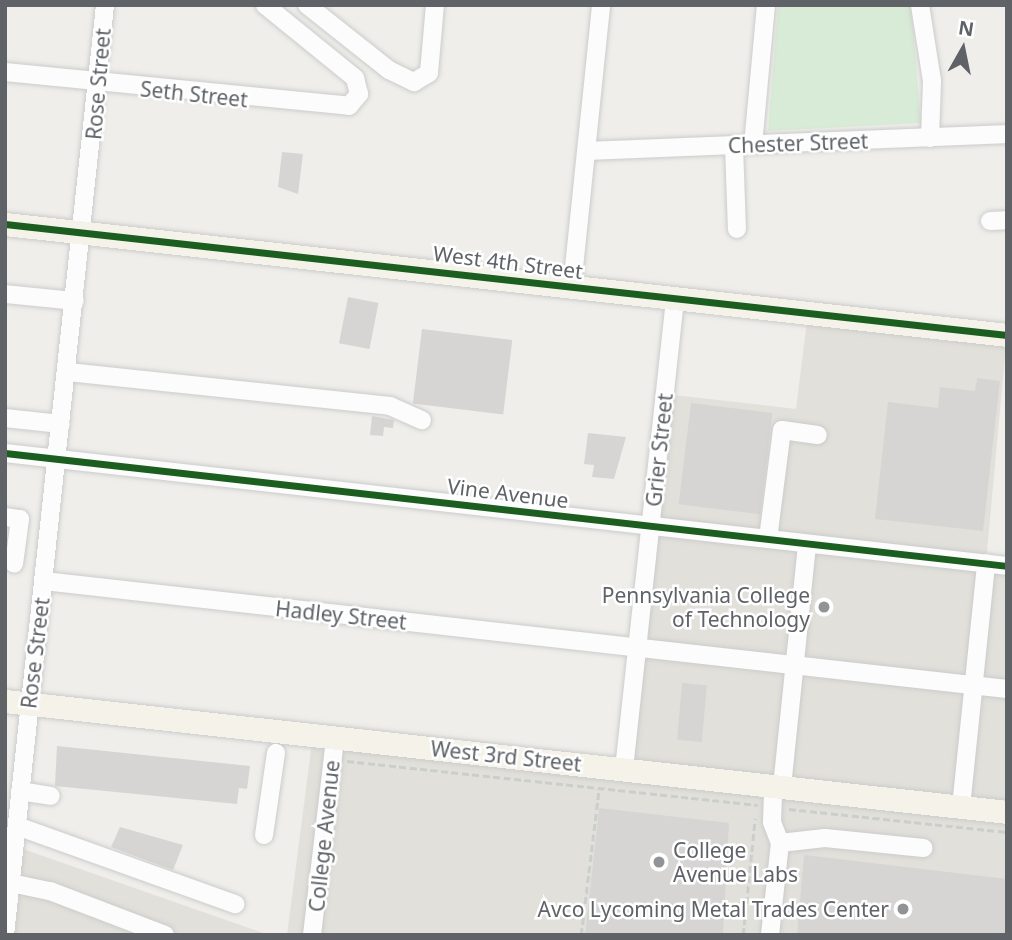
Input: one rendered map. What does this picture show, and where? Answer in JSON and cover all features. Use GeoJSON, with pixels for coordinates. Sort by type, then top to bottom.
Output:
{"type":"FeatureCollection","features":[{"type":"Feature","properties":{"kind":"main road","name":"West 4th Street"},"geometry":{"type":"LineString","coordinates":[[5,224],[1007,335]]}},
{"type":"Feature","properties":{"kind":"main road","name":"West 3rd Street"},"geometry":{"type":"LineString","coordinates":[[5,701],[334,749],[624,769],[771,796],[1007,812]]}},
{"type":"Feature","properties":{"kind":"street","name":"Rose Street"},"geometry":{"type":"LineString","coordinates":[[5,935],[84,234],[105,5]]}},
{"type":"Feature","properties":{"kind":"street","name":"Seth Street"},"geometry":{"type":"LineString","coordinates":[[5,72],[338,110],[355,101],[355,78],[265,5]]}},
{"type":"Feature","properties":{"kind":"street"},"geometry":{"type":"LineString","coordinates":[[307,5],[396,75],[414,82],[429,73],[435,5]]}},
{"type":"Feature","properties":{"kind":"street"},"geometry":{"type":"LineString","coordinates":[[572,287],[589,151],[601,5]]}},
{"type":"Feature","properties":{"kind":"street"},"geometry":{"type":"LineString","coordinates":[[753,145],[766,5]]}},
{"type":"Feature","properties":{"kind":"street"},"geometry":{"type":"LineString","coordinates":[[920,5],[932,81],[930,138]]}},
{"type":"Feature","properties":{"kind":"street","name":"Chester Street"},"geometry":{"type":"LineString","coordinates":[[589,151],[1007,134]]}},
{"type":"Feature","properties":{"kind":"street"},"geometry":{"type":"LineString","coordinates":[[734,145],[737,229]]}},
{"type":"Feature","properties":{"kind":"street"},"geometry":{"type":"LineString","coordinates":[[5,294],[75,301]]}},
{"type":"Feature","properties":{"kind":"street","name":"Grier Street"},"geometry":{"type":"LineString","coordinates":[[624,769],[675,298]]}},
{"type":"Feature","properties":{"kind":"street"},"geometry":{"type":"LineString","coordinates":[[68,372],[381,405],[422,420]]}},
{"type":"Feature","properties":{"kind":"street"},"geometry":{"type":"LineString","coordinates":[[5,418],[61,424]]}},
{"type":"Feature","properties":{"kind":"street"},"geometry":{"type":"LineString","coordinates":[[768,539],[782,430],[818,435]]}},
{"type":"Feature","properties":{"kind":"street","name":"Vine Avenue"},"geometry":{"type":"LineString","coordinates":[[5,453],[1007,566]]}},
{"type":"Feature","properties":{"kind":"street"},"geometry":{"type":"LineString","coordinates":[[5,517],[20,519],[10,564]]}},
{"type":"Feature","properties":{"kind":"street"},"geometry":{"type":"LineString","coordinates":[[770,935],[780,843],[771,796],[796,665],[807,544]]}},
{"type":"Feature","properties":{"kind":"street"},"geometry":{"type":"LineString","coordinates":[[961,807],[986,563]]}},
{"type":"Feature","properties":{"kind":"street","name":"Hadley Street"},"geometry":{"type":"LineString","coordinates":[[10,564],[44,574],[638,648],[1007,689]]}},
{"type":"Feature","properties":{"kind":"street","name":"College Avenue"},"geometry":{"type":"LineString","coordinates":[[312,935],[334,749]]}},
{"type":"Feature","properties":{"kind":"street"},"geometry":{"type":"LineString","coordinates":[[264,835],[276,753]]}},
{"type":"Feature","properties":{"kind":"street"},"geometry":{"type":"LineString","coordinates":[[20,790],[51,796]]}},
{"type":"Feature","properties":{"kind":"street"},"geometry":{"type":"LineString","coordinates":[[17,826],[175,885],[235,904]]}},
{"type":"Feature","properties":{"kind":"street"},"geometry":{"type":"LineString","coordinates":[[780,843],[825,838],[923,848]]}},
{"type":"Feature","properties":{"kind":"street"},"geometry":{"type":"LineString","coordinates":[[11,883],[50,891],[165,935]]}},
{"type":"Feature","properties":{"kind":"path"},"geometry":{"type":"LineString","coordinates":[[334,749],[599,788],[771,796],[1007,832]]}},
{"type":"Feature","properties":{"kind":"path"},"geometry":{"type":"LineString","coordinates":[[580,935],[599,788]]}},
{"type":"Feature","properties":{"kind":"path"},"geometry":{"type":"LineString","coordinates":[[743,935],[771,796]]}},
{"type":"Feature","properties":{"kind":"shaded area","name":"Pennsylvania College of Technology"},"geometry":{"type":"Polygon","coordinates":[[[808,312],[1007,335],[986,562],[1007,566],[1007,935],[287,935],[313,735],[624,769],[665,394],[796,409],[808,312]]]}},
{"type":"Feature","properties":{"kind":"shaded area"},"geometry":{"type":"Polygon","coordinates":[[[23,849],[269,935],[15,935],[23,849]]]}},
{"type":"Feature","properties":{"kind":"green space"},"geometry":{"type":"Polygon","coordinates":[[[778,5],[911,5],[921,123],[768,131],[778,5]]]}},
{"type":"Feature","properties":{"kind":"building"},"geometry":{"type":"Polygon","coordinates":[[[282,152],[303,154],[298,194],[278,187],[282,152]]]}},
{"type":"Feature","properties":{"kind":"building"},"geometry":{"type":"Polygon","coordinates":[[[348,297],[378,303],[369,349],[339,343],[348,297]]]}},
{"type":"Feature","properties":{"kind":"building"},"geometry":{"type":"Polygon","coordinates":[[[422,329],[512,340],[503,415],[413,403],[422,329]]]}},
{"type":"Feature","properties":{"kind":"building"},"geometry":{"type":"Polygon","coordinates":[[[977,378],[1000,381],[983,531],[875,519],[888,402],[938,408],[940,387],[975,391],[977,378]]]}},
{"type":"Feature","properties":{"kind":"building"},"geometry":{"type":"Polygon","coordinates":[[[691,403],[772,413],[760,514],[679,504],[691,403]]]}},
{"type":"Feature","properties":{"kind":"building"},"geometry":{"type":"Polygon","coordinates":[[[372,416],[394,420],[393,428],[384,427],[383,436],[370,435],[372,416]]]}},
{"type":"Feature","properties":{"kind":"building"},"geometry":{"type":"Polygon","coordinates":[[[588,433],[626,437],[614,479],[592,477],[594,465],[584,464],[588,433]]]}},
{"type":"Feature","properties":{"kind":"building"},"geometry":{"type":"Polygon","coordinates":[[[682,683],[707,685],[702,742],[677,740],[682,683]]]}},
{"type":"Feature","properties":{"kind":"building"},"geometry":{"type":"Polygon","coordinates":[[[57,746],[250,766],[247,789],[239,788],[237,804],[55,786],[57,746]]]}},
{"type":"Feature","properties":{"kind":"building","name":"College Avenue Labs"},"geometry":{"type":"Polygon","coordinates":[[[599,808],[729,823],[723,935],[585,935],[599,808]]]}},
{"type":"Feature","properties":{"kind":"building"},"geometry":{"type":"Polygon","coordinates":[[[120,827],[183,845],[173,870],[111,847],[120,827]]]}},
{"type":"Feature","properties":{"kind":"building","name":"Avco Lycoming Metal Trades Center"},"geometry":{"type":"Polygon","coordinates":[[[804,855],[1007,879],[1007,935],[797,935],[804,855]]]}},
{"type":"Feature","properties":{"kind":"cycle path"},"geometry":{"type":"LineString","coordinates":[[5,224],[1007,335]]}},
{"type":"Feature","properties":{"kind":"cycle path"},"geometry":{"type":"LineString","coordinates":[[5,453],[1007,566]]}},
{"type":"Feature","properties":{"kind":"place","name":"Pennsylvania College of Technology"},"geometry":{"type":"Point","coordinates":[824,607]}},
{"type":"Feature","properties":{"kind":"place","name":"College Avenue Labs"},"geometry":{"type":"Point","coordinates":[659,862]}},
{"type":"Feature","properties":{"kind":"place","name":"Avco Lycoming Metal Trades Center"},"geometry":{"type":"Point","coordinates":[903,909]}}]}
